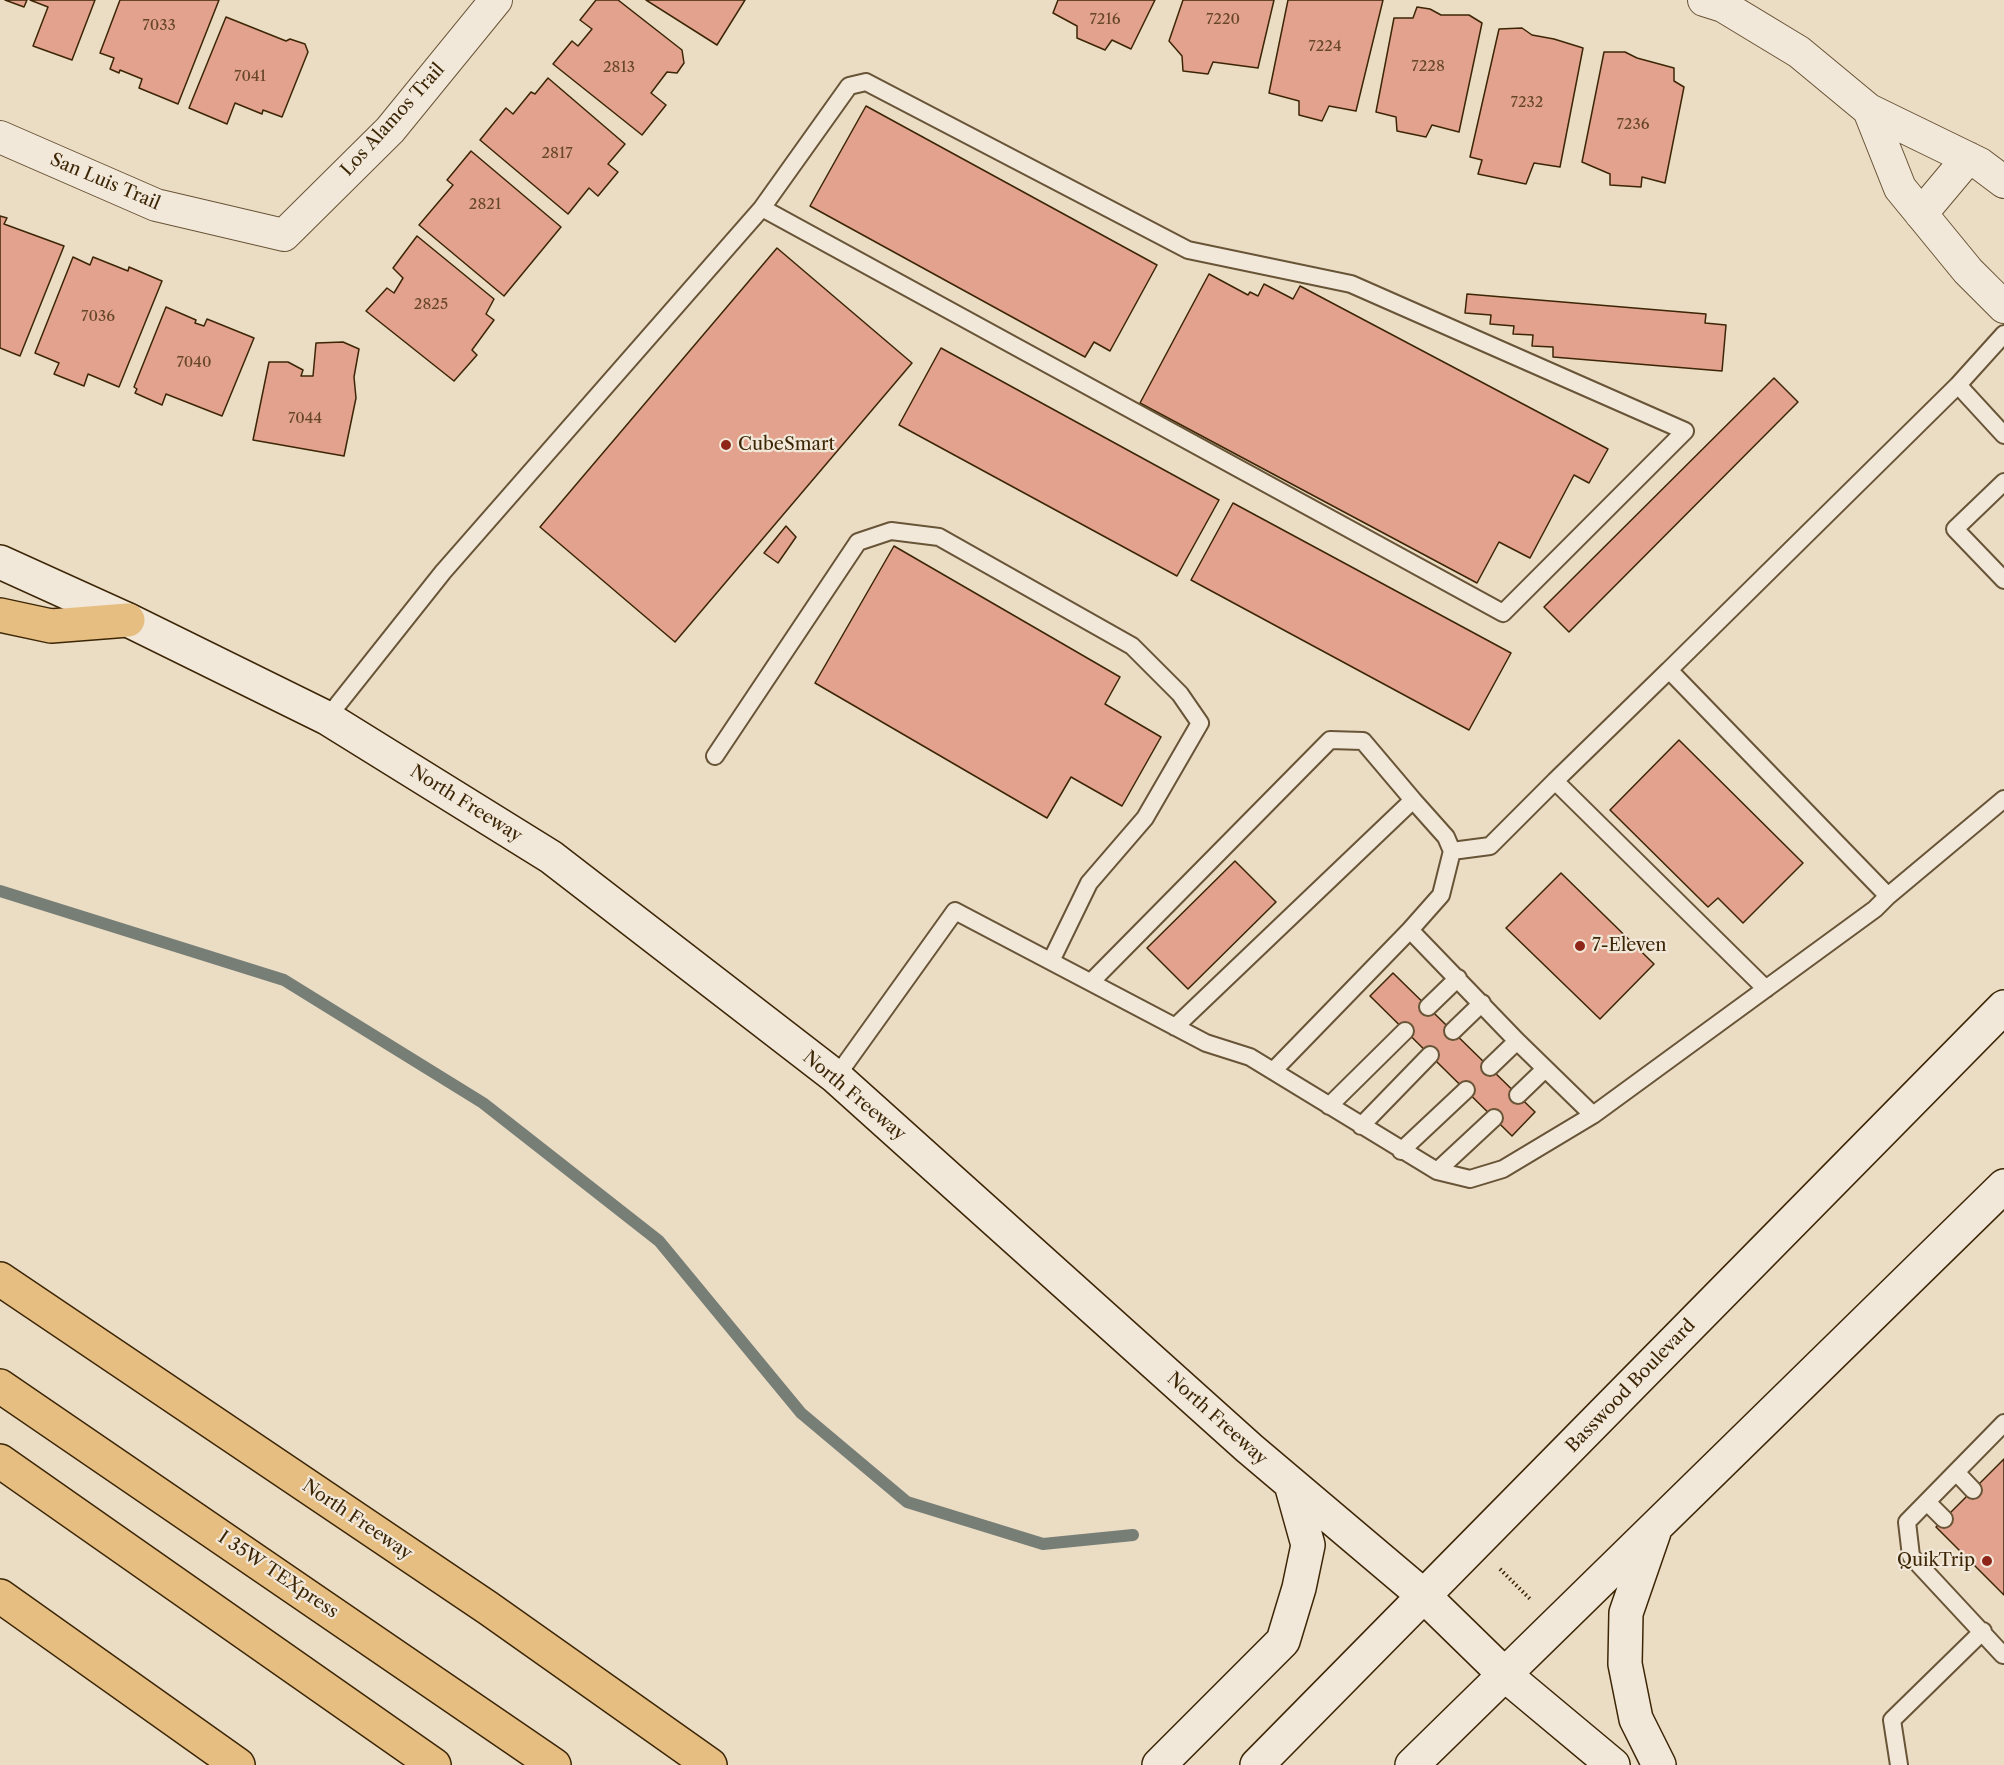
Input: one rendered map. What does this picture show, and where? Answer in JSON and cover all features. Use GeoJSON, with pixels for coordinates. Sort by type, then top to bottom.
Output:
{"type":"FeatureCollection","features":[{"type":"Feature","properties":{"kind":"highway"},"geometry":{"type":"LineString","coordinates":[[0,615],[51,626],[128,620]]}},
{"type":"Feature","properties":{"kind":"highway","name":"North Freeway"},"geometry":{"type":"LineString","coordinates":[[0,1279],[488,1608],[710,1765]]}},
{"type":"Feature","properties":{"kind":"highway","name":"I 35W TEXpress"},"geometry":{"type":"LineString","coordinates":[[0,1386],[554,1765]]}},
{"type":"Feature","properties":{"kind":"highway"},"geometry":{"type":"LineString","coordinates":[[0,1461],[434,1765]]}},
{"type":"Feature","properties":{"kind":"highway"},"geometry":{"type":"LineString","coordinates":[[0,1596],[238,1765]]}},
{"type":"Feature","properties":{"kind":"main road","name":"North Freeway"},"geometry":{"type":"LineString","coordinates":[[0,562],[128,620],[327,718],[551,856],[836,1077],[1291,1484],[1424,1596],[1504,1674],[1613,1765]]}},
{"type":"Feature","properties":{"kind":"main road","name":"Basswood Boulevard"},"geometry":{"type":"LineString","coordinates":[[1257,1765],[2004,1007]]}},
{"type":"Feature","properties":{"kind":"main road"},"geometry":{"type":"LineString","coordinates":[[1412,1765],[2004,1186]]}},
{"type":"Feature","properties":{"kind":"main road"},"geometry":{"type":"LineString","coordinates":[[1159,1765],[1283,1641],[1299,1588],[1308,1545],[1291,1484]]}},
{"type":"Feature","properties":{"kind":"main road"},"geometry":{"type":"LineString","coordinates":[[1657,1525],[1626,1614],[1625,1664],[1636,1719],[1659,1765]]}},
{"type":"Feature","properties":{"kind":"street","name":"Los Alamos Trail"},"geometry":{"type":"LineString","coordinates":[[284,235],[390,130],[496,0]]}},
{"type":"Feature","properties":{"kind":"street"},"geometry":{"type":"LineString","coordinates":[[1704,0],[1723,6],[1799,52],[1869,110],[1968,158],[2004,182]]}},
{"type":"Feature","properties":{"kind":"street"},"geometry":{"type":"LineString","coordinates":[[1869,110],[1899,188],[1968,271],[2004,307]]}},
{"type":"Feature","properties":{"kind":"street","name":"San Luis Trail"},"geometry":{"type":"LineString","coordinates":[[0,137],[156,205],[284,235]]}},
{"type":"Feature","properties":{"kind":"street"},"geometry":{"type":"LineString","coordinates":[[1921,214],[1968,158]]}},
{"type":"Feature","properties":{"kind":"lane"},"geometry":{"type":"LineString","coordinates":[[327,718],[443,572],[762,208],[849,86],[866,82],[1188,250],[1351,284],[1685,431],[1503,613],[762,208]]}},
{"type":"Feature","properties":{"kind":"lane"},"geometry":{"type":"LineString","coordinates":[[1452,851],[1490,846],[1958,385],[2004,334]]}},
{"type":"Feature","properties":{"kind":"lane"},"geometry":{"type":"LineString","coordinates":[[1958,385],[2004,435]]}},
{"type":"Feature","properties":{"kind":"lane"},"geometry":{"type":"LineString","coordinates":[[2004,482],[1955,529],[2004,580]]}},
{"type":"Feature","properties":{"kind":"lane"},"geometry":{"type":"LineString","coordinates":[[715,756],[858,542],[891,531],[939,537],[1132,646],[1180,694],[1200,723],[1145,818],[1089,883],[1051,961]]}},
{"type":"Feature","properties":{"kind":"lane"},"geometry":{"type":"LineString","coordinates":[[1669,670],[1888,896]]}},
{"type":"Feature","properties":{"kind":"lane"},"geometry":{"type":"LineString","coordinates":[[1091,982],[1330,740],[1363,741],[1446,837],[1452,851],[1441,895],[1273,1071]]}},
{"type":"Feature","properties":{"kind":"lane"},"geometry":{"type":"LineString","coordinates":[[1555,781],[1766,989]]}},
{"type":"Feature","properties":{"kind":"lane"},"geometry":{"type":"LineString","coordinates":[[836,1077],[955,911],[1206,1043],[1250,1057],[1437,1171],[1470,1179],[1503,1168],[1593,1115],[1875,909],[2004,799]]}},
{"type":"Feature","properties":{"kind":"lane"},"geometry":{"type":"LineString","coordinates":[[1175,1027],[1413,800]]}},
{"type":"Feature","properties":{"kind":"lane"},"geometry":{"type":"LineString","coordinates":[[1410,930],[1517,1041],[1593,1115]]}},
{"type":"Feature","properties":{"kind":"lane"},"geometry":{"type":"LineString","coordinates":[[1428,1007],[1458,978]]}},
{"type":"Feature","properties":{"kind":"lane"},"geometry":{"type":"LineString","coordinates":[[1453,1031],[1482,1003]]}},
{"type":"Feature","properties":{"kind":"lane"},"geometry":{"type":"LineString","coordinates":[[1329,1106],[1405,1031]]}},
{"type":"Feature","properties":{"kind":"lane"},"geometry":{"type":"LineString","coordinates":[[1490,1067],[1517,1041]]}},
{"type":"Feature","properties":{"kind":"lane"},"geometry":{"type":"LineString","coordinates":[[1361,1126],[1430,1055]]}},
{"type":"Feature","properties":{"kind":"lane"},"geometry":{"type":"LineString","coordinates":[[1518,1095],[1545,1069]]}},
{"type":"Feature","properties":{"kind":"lane"},"geometry":{"type":"LineString","coordinates":[[1401,1150],[1466,1090]]}},
{"type":"Feature","properties":{"kind":"lane"},"geometry":{"type":"LineString","coordinates":[[1437,1171],[1494,1118]]}},
{"type":"Feature","properties":{"kind":"lane"},"geometry":{"type":"LineString","coordinates":[[2001,1431],[1956,1472],[1907,1522],[1911,1556],[2004,1655]]}},
{"type":"Feature","properties":{"kind":"lane"},"geometry":{"type":"LineString","coordinates":[[1956,1472],[1973,1490]]}},
{"type":"Feature","properties":{"kind":"lane"},"geometry":{"type":"LineString","coordinates":[[1927,1502],[1944,1519]]}},
{"type":"Feature","properties":{"kind":"lane"},"geometry":{"type":"LineString","coordinates":[[1899,1765],[1892,1720],[1983,1631]]}},
{"type":"Feature","properties":{"kind":"path"},"geometry":{"type":"LineString","coordinates":[[1500,1569],[1534,1603]]}},
{"type":"Feature","properties":{"kind":"building"},"geometry":{"type":"Polygon","coordinates":[[[5,0],[27,0],[24,7],[5,0]]]}},
{"type":"Feature","properties":{"kind":"building"},"geometry":{"type":"Polygon","coordinates":[[[30,0],[95,0],[72,60],[33,46],[48,7],[30,0]]]}},
{"type":"Feature","properties":{"kind":"building"},"geometry":{"type":"Polygon","coordinates":[[[120,0],[219,0],[178,104],[139,88],[142,79],[120,70],[119,73],[110,69],[114,58],[100,53],[120,0]]]}},
{"type":"Feature","properties":{"kind":"building"},"geometry":{"type":"Polygon","coordinates":[[[596,0],[618,0],[682,50],[684,63],[677,73],[667,72],[651,93],[666,105],[642,135],[553,64],[572,41],[578,46],[592,29],[580,20],[596,0]]]}},
{"type":"Feature","properties":{"kind":"building"},"geometry":{"type":"Polygon","coordinates":[[[646,0],[745,0],[717,45],[646,0]]]}},
{"type":"Feature","properties":{"kind":"building"},"geometry":{"type":"Polygon","coordinates":[[[1058,0],[1155,0],[1131,49],[1112,40],[1105,50],[1077,38],[1077,26],[1053,13],[1058,0]]]}},
{"type":"Feature","properties":{"kind":"building"},"geometry":{"type":"Polygon","coordinates":[[[1183,0],[1274,0],[1258,68],[1213,62],[1208,74],[1183,71],[1182,56],[1169,41],[1183,0]]]}},
{"type":"Feature","properties":{"kind":"building"},"geometry":{"type":"Polygon","coordinates":[[[1288,0],[1383,0],[1356,111],[1329,106],[1322,121],[1299,115],[1299,101],[1269,93],[1288,0]]]}},
{"type":"Feature","properties":{"kind":"building"},"geometry":{"type":"Polygon","coordinates":[[[1417,7],[1430,9],[1441,15],[1469,15],[1482,23],[1459,132],[1432,125],[1426,137],[1397,131],[1396,117],[1376,112],[1394,18],[1413,18],[1417,7]]]}},
{"type":"Feature","properties":{"kind":"building"},"geometry":{"type":"Polygon","coordinates":[[[226,17],[286,41],[290,39],[305,44],[308,52],[282,117],[263,110],[262,114],[235,103],[227,124],[189,108],[226,17]]]}},
{"type":"Feature","properties":{"kind":"building"},"geometry":{"type":"Polygon","coordinates":[[[1522,28],[1532,35],[1583,48],[1560,167],[1534,163],[1526,184],[1478,174],[1482,160],[1470,157],[1499,29],[1522,28]]]}},
{"type":"Feature","properties":{"kind":"building"},"geometry":{"type":"Polygon","coordinates":[[[1604,52],[1625,52],[1637,58],[1674,68],[1674,81],[1684,87],[1665,183],[1642,177],[1641,187],[1610,185],[1610,174],[1582,162],[1604,52]]]}},
{"type":"Feature","properties":{"kind":"building"},"geometry":{"type":"Polygon","coordinates":[[[548,78],[625,144],[608,164],[618,172],[598,196],[589,188],[568,214],[480,140],[506,108],[513,114],[531,92],[535,94],[548,78]]]}},
{"type":"Feature","properties":{"kind":"building"},"geometry":{"type":"Polygon","coordinates":[[[866,106],[1157,265],[1110,351],[1094,342],[1085,357],[810,206],[866,106]]]}},
{"type":"Feature","properties":{"kind":"building"},"geometry":{"type":"Polygon","coordinates":[[[471,151],[561,227],[504,296],[419,225],[453,185],[447,180],[471,151]]]}},
{"type":"Feature","properties":{"kind":"building"},"geometry":{"type":"Polygon","coordinates":[[[0,216],[7,218],[4,224],[64,246],[20,356],[0,348],[0,216]]]}},
{"type":"Feature","properties":{"kind":"building"},"geometry":{"type":"Polygon","coordinates":[[[417,236],[494,299],[486,314],[494,320],[472,350],[477,355],[454,381],[366,311],[387,288],[394,293],[403,278],[393,268],[417,236]]]}},
{"type":"Feature","properties":{"kind":"building","name":"CubeSmart"},"geometry":{"type":"Polygon","coordinates":[[[777,248],[912,363],[675,642],[540,527],[777,248]]]}},
{"type":"Feature","properties":{"kind":"building"},"geometry":{"type":"Polygon","coordinates":[[[73,257],[90,265],[93,257],[128,271],[129,267],[162,281],[119,387],[88,374],[84,386],[54,374],[59,363],[35,353],[73,257]]]}},
{"type":"Feature","properties":{"kind":"building"},"geometry":{"type":"Polygon","coordinates":[[[1209,274],[1248,295],[1250,292],[1258,296],[1264,284],[1293,299],[1300,286],[1608,449],[1589,483],[1574,475],[1530,558],[1499,542],[1477,583],[1140,403],[1209,274]]]}},
{"type":"Feature","properties":{"kind":"building"},"geometry":{"type":"Polygon","coordinates":[[[1467,294],[1706,314],[1705,323],[1726,325],[1722,371],[1553,357],[1553,347],[1532,346],[1533,335],[1513,334],[1514,326],[1490,324],[1491,315],[1465,313],[1467,294]]]}},
{"type":"Feature","properties":{"kind":"building"},"geometry":{"type":"Polygon","coordinates":[[[166,307],[196,320],[195,323],[204,326],[207,319],[254,338],[222,416],[166,394],[162,405],[135,393],[137,389],[134,387],[166,307]]]}},
{"type":"Feature","properties":{"kind":"building"},"geometry":{"type":"Polygon","coordinates":[[[343,342],[359,349],[354,377],[356,398],[344,456],[253,440],[269,362],[288,362],[303,370],[301,376],[313,376],[316,343],[343,342]]]}},
{"type":"Feature","properties":{"kind":"building"},"geometry":{"type":"Polygon","coordinates":[[[941,348],[1219,500],[1177,576],[899,425],[941,348]]]}},
{"type":"Feature","properties":{"kind":"building"},"geometry":{"type":"Polygon","coordinates":[[[1774,378],[1798,402],[1569,632],[1544,607],[1774,378]]]}},
{"type":"Feature","properties":{"kind":"building"},"geometry":{"type":"Polygon","coordinates":[[[1233,503],[1511,653],[1469,730],[1191,580],[1233,503]]]}},
{"type":"Feature","properties":{"kind":"building"},"geometry":{"type":"Polygon","coordinates":[[[786,526],[796,537],[778,563],[764,553],[786,526]]]}},
{"type":"Feature","properties":{"kind":"building"},"geometry":{"type":"Polygon","coordinates":[[[894,546],[1120,677],[1105,704],[1161,737],[1122,806],[1071,777],[1047,818],[815,683],[894,546]]]}},
{"type":"Feature","properties":{"kind":"building"},"geometry":{"type":"Polygon","coordinates":[[[1679,740],[1803,863],[1743,923],[1718,898],[1708,907],[1610,810],[1679,740]]]}},
{"type":"Feature","properties":{"kind":"building"},"geometry":{"type":"Polygon","coordinates":[[[1235,861],[1276,902],[1188,989],[1147,948],[1235,861]]]}},
{"type":"Feature","properties":{"kind":"building","name":"7-Eleven"},"geometry":{"type":"Polygon","coordinates":[[[1561,873],[1654,964],[1600,1019],[1506,928],[1561,873]]]}},
{"type":"Feature","properties":{"kind":"building"},"geometry":{"type":"Polygon","coordinates":[[[1393,973],[1535,1112],[1512,1136],[1370,996],[1393,973]]]}},
{"type":"Feature","properties":{"kind":"building","name":"QuikTrip"},"geometry":{"type":"Polygon","coordinates":[[[2004,1459],[2004,1595],[1936,1527],[2004,1459]]]}},
{"type":"Feature","properties":{"kind":"waterway"},"geometry":{"type":"LineString","coordinates":[[0,891],[284,980],[483,1103],[659,1241],[801,1413],[907,1502],[1043,1544],[1133,1535]]}},
{"type":"Feature","properties":{"kind":"place","name":"CubeSmart"},"geometry":{"type":"Point","coordinates":[726,445]}},
{"type":"Feature","properties":{"kind":"place","name":"7-Eleven"},"geometry":{"type":"Point","coordinates":[1580,946]}},
{"type":"Feature","properties":{"kind":"place","name":"QuikTrip"},"geometry":{"type":"Point","coordinates":[1987,1561]}}]}
